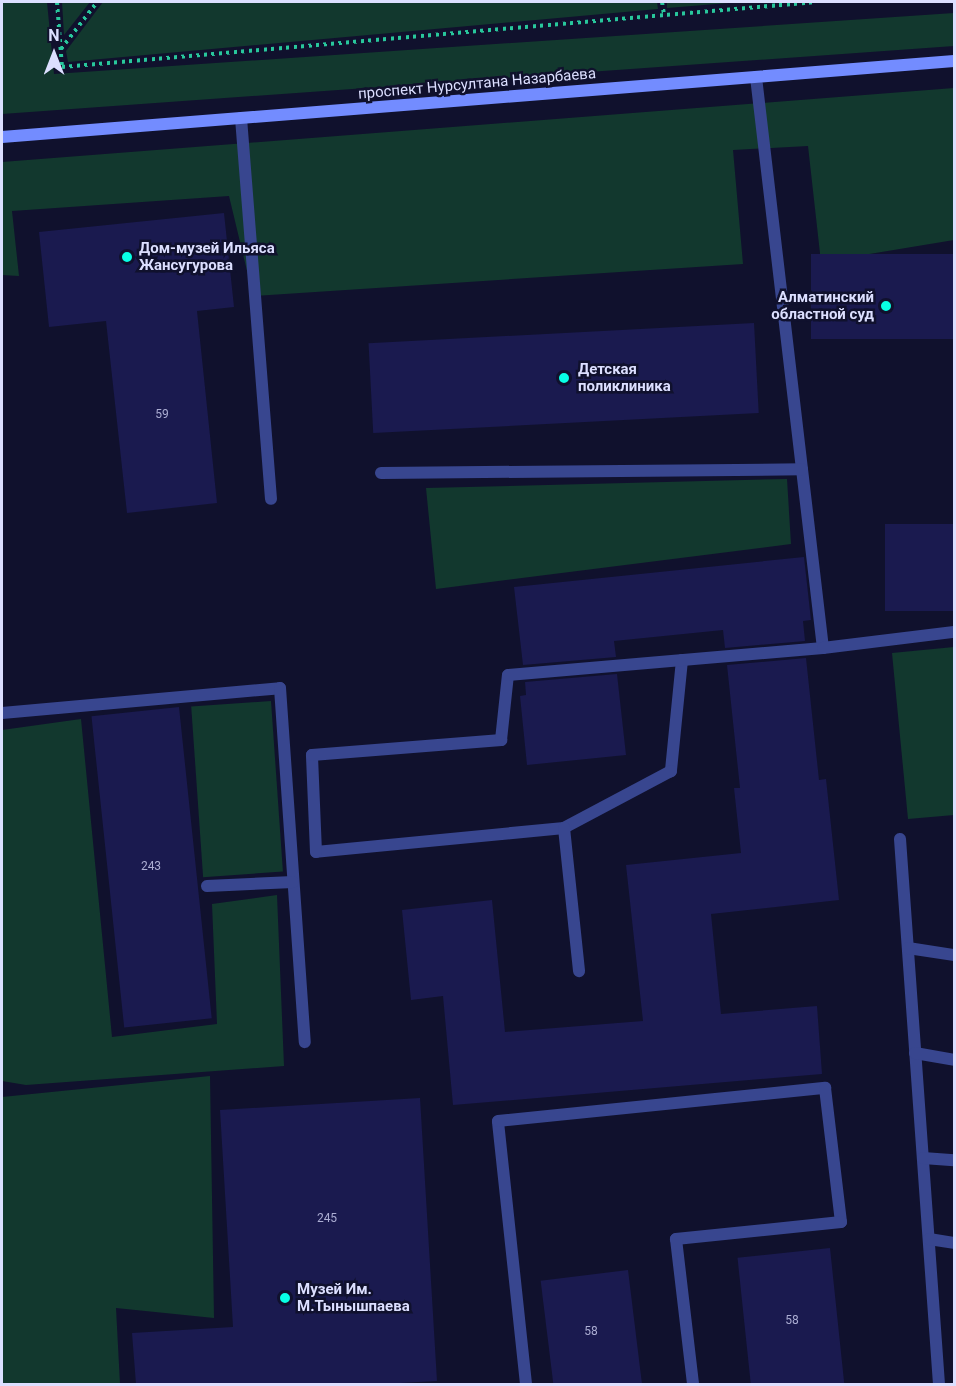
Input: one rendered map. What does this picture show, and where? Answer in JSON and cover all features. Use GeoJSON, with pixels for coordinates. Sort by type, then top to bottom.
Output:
{"type":"FeatureCollection","features":[{"type":"Feature","properties":{"kind":"main road","name":"проспект Нурсултана Назарбаева"},"geometry":{"type":"LineString","coordinates":[[2,137],[954,61]]}},
{"type":"Feature","properties":{"kind":"lane"},"geometry":{"type":"LineString","coordinates":[[756,77],[823,648]]}},
{"type":"Feature","properties":{"kind":"lane"},"geometry":{"type":"LineString","coordinates":[[241,118],[271,499]]}},
{"type":"Feature","properties":{"kind":"lane"},"geometry":{"type":"LineString","coordinates":[[381,473],[802,469]]}},
{"type":"Feature","properties":{"kind":"lane"},"geometry":{"type":"LineString","coordinates":[[682,660],[671,771],[564,828],[316,852],[312,755],[501,740],[508,675],[682,660],[823,648],[954,632]]}},
{"type":"Feature","properties":{"kind":"lane"},"geometry":{"type":"LineString","coordinates":[[2,713],[280,688],[305,1042]]}},
{"type":"Feature","properties":{"kind":"lane"},"geometry":{"type":"LineString","coordinates":[[564,828],[579,971]]}},
{"type":"Feature","properties":{"kind":"lane"},"geometry":{"type":"LineString","coordinates":[[900,838],[939,1384]]}},
{"type":"Feature","properties":{"kind":"lane"},"geometry":{"type":"LineString","coordinates":[[207,886],[293,882]]}},
{"type":"Feature","properties":{"kind":"lane"},"geometry":{"type":"LineString","coordinates":[[908,948],[954,955]]}},
{"type":"Feature","properties":{"kind":"lane"},"geometry":{"type":"LineString","coordinates":[[915,1053],[954,1060]]}},
{"type":"Feature","properties":{"kind":"lane"},"geometry":{"type":"LineString","coordinates":[[526,1384],[498,1121],[825,1088],[841,1222],[676,1239],[693,1384]]}},
{"type":"Feature","properties":{"kind":"lane"},"geometry":{"type":"LineString","coordinates":[[923,1158],[954,1160]]}},
{"type":"Feature","properties":{"kind":"lane"},"geometry":{"type":"LineString","coordinates":[[929,1239],[954,1243]]}},
{"type":"Feature","properties":{"kind":"path"},"geometry":{"type":"LineString","coordinates":[[57,2],[62,67],[816,2]]}},
{"type":"Feature","properties":{"kind":"path"},"geometry":{"type":"LineString","coordinates":[[61,50],[97,2]]}},
{"type":"Feature","properties":{"kind":"path"},"geometry":{"type":"LineString","coordinates":[[662,2],[664,15]]}},
{"type":"Feature","properties":{"kind":"green space"},"geometry":{"type":"Polygon","coordinates":[[[2,2],[47,2],[54,74],[954,13],[954,46],[2,114],[2,2]]]}},
{"type":"Feature","properties":{"kind":"green space"},"geometry":{"type":"Polygon","coordinates":[[[62,2],[90,2],[64,35],[62,2]]]}},
{"type":"Feature","properties":{"kind":"green space"},"geometry":{"type":"Polygon","coordinates":[[[103,2],[657,2],[658,9],[68,62],[66,51],[103,2]]]}},
{"type":"Feature","properties":{"kind":"green space"},"geometry":{"type":"Polygon","coordinates":[[[667,2],[741,2],[667,8],[667,2]]]}},
{"type":"Feature","properties":{"kind":"green space"},"geometry":{"type":"Polygon","coordinates":[[[954,88],[954,240],[821,262],[808,146],[733,150],[743,264],[253,296],[229,196],[12,211],[19,276],[2,275],[2,162],[954,88]]]}},
{"type":"Feature","properties":{"kind":"green space"},"geometry":{"type":"Polygon","coordinates":[[[787,479],[791,544],[436,589],[426,488],[787,479]]]}},
{"type":"Feature","properties":{"kind":"green space"},"geometry":{"type":"Polygon","coordinates":[[[954,647],[954,815],[908,819],[892,653],[954,647]]]}},
{"type":"Feature","properties":{"kind":"green space"},"geometry":{"type":"Polygon","coordinates":[[[271,701],[283,872],[203,877],[191,707],[271,701]]]}},
{"type":"Feature","properties":{"kind":"green space"},"geometry":{"type":"Polygon","coordinates":[[[81,719],[112,1037],[217,1024],[212,904],[277,895],[284,1066],[26,1085],[2,1081],[2,730],[81,719]]]}},
{"type":"Feature","properties":{"kind":"green space"},"geometry":{"type":"Polygon","coordinates":[[[210,1076],[214,1318],[116,1308],[120,1384],[2,1384],[2,1097],[210,1076]]]}},
{"type":"Feature","properties":{"kind":"building"},"geometry":{"type":"Polygon","coordinates":[[[224,213],[234,307],[197,311],[217,503],[127,513],[106,321],[49,327],[39,232],[224,213]]]}},
{"type":"Feature","properties":{"kind":"building","name":"Алматинский областной суд"},"geometry":{"type":"Polygon","coordinates":[[[811,254],[954,254],[954,339],[811,339],[811,254]]]}},
{"type":"Feature","properties":{"kind":"building","name":"Детская поликлиника"},"geometry":{"type":"Polygon","coordinates":[[[754,323],[759,413],[373,433],[369,343],[754,323]]]}},
{"type":"Feature","properties":{"kind":"building"},"geometry":{"type":"Polygon","coordinates":[[[885,524],[954,524],[954,611],[885,611],[885,524]]]}},
{"type":"Feature","properties":{"kind":"building"},"geometry":{"type":"Polygon","coordinates":[[[804,557],[811,620],[803,621],[805,641],[725,648],[723,630],[614,641],[616,657],[523,665],[514,587],[804,557]]]}},
{"type":"Feature","properties":{"kind":"building"},"geometry":{"type":"Polygon","coordinates":[[[806,658],[819,780],[826,779],[839,900],[711,914],[721,1014],[817,1006],[822,1074],[453,1105],[443,996],[411,1000],[402,910],[492,900],[505,1032],[643,1021],[626,865],[741,853],[734,788],[740,788],[727,665],[806,658]]]}},
{"type":"Feature","properties":{"kind":"building"},"geometry":{"type":"Polygon","coordinates":[[[617,674],[626,755],[527,765],[520,696],[526,695],[525,682],[617,674]]]}},
{"type":"Feature","properties":{"kind":"building"},"geometry":{"type":"Polygon","coordinates":[[[179,707],[212,1018],[124,1027],[91,716],[179,707]]]}},
{"type":"Feature","properties":{"kind":"building"},"geometry":{"type":"Polygon","coordinates":[[[420,1098],[437,1381],[382,1384],[136,1384],[132,1333],[233,1327],[220,1110],[420,1098]]]}},
{"type":"Feature","properties":{"kind":"building"},"geometry":{"type":"Polygon","coordinates":[[[830,1248],[844,1384],[751,1384],[738,1258],[830,1248]]]}},
{"type":"Feature","properties":{"kind":"building"},"geometry":{"type":"Polygon","coordinates":[[[628,1270],[642,1384],[553,1384],[541,1281],[628,1270]]]}},
{"type":"Feature","properties":{"kind":"place","name":"Дом-музей Ильяса Жансугурова"},"geometry":{"type":"Point","coordinates":[127,257]}},
{"type":"Feature","properties":{"kind":"place","name":"Алматинский областной суд"},"geometry":{"type":"Point","coordinates":[886,306]}},
{"type":"Feature","properties":{"kind":"place","name":"Детская поликлиника"},"geometry":{"type":"Point","coordinates":[564,378]}},
{"type":"Feature","properties":{"kind":"place","name":"Музей Им. М.Тынышпаева"},"geometry":{"type":"Point","coordinates":[285,1298]}}]}
